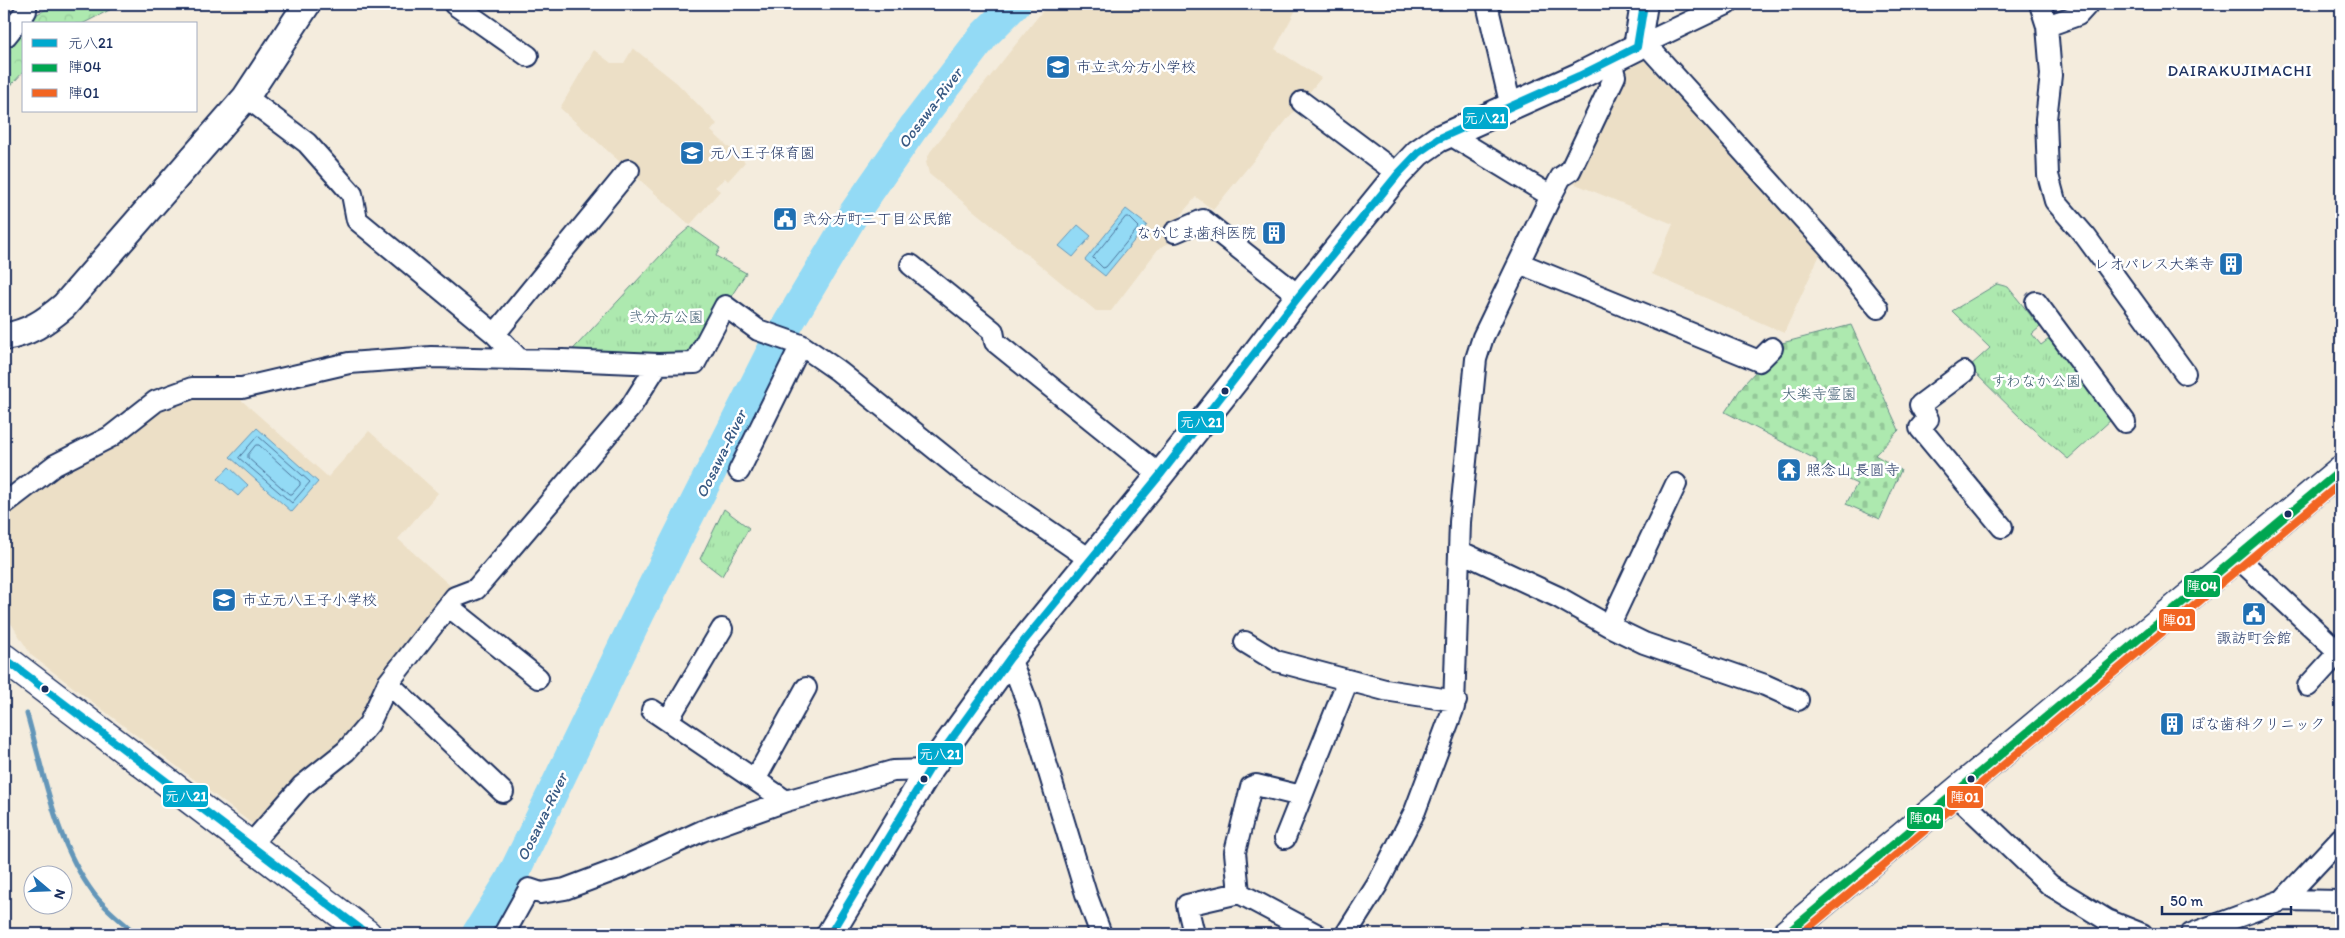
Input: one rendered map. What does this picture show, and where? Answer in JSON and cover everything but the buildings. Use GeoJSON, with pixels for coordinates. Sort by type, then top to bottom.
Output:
{"type":"FeatureCollection","features":[{"type":"Feature","properties":{"kind":"main road"},"geometry":{"type":"LineString","coordinates":[[1786,934],[2341,470]]}},
{"type":"Feature","properties":{"kind":"main road"},"geometry":{"type":"LineString","coordinates":[[4,658],[251,844],[362,933]]}},
{"type":"Feature","properties":{"kind":"street"},"geometry":{"type":"LineString","coordinates":[[6,36],[26,11],[26,4]]}},
{"type":"Feature","properties":{"kind":"street"},"geometry":{"type":"LineString","coordinates":[[4,337],[31,330],[44,323],[64,306],[246,97],[307,4]]}},
{"type":"Feature","properties":{"kind":"street"},"geometry":{"type":"LineString","coordinates":[[454,4],[528,56]]}},
{"type":"Feature","properties":{"kind":"street"},"geometry":{"type":"LineString","coordinates":[[1487,4],[1511,107]]}},
{"type":"Feature","properties":{"kind":"street"},"geometry":{"type":"LineString","coordinates":[[1644,4],[1641,45],[1829,247],[1878,308]]}},
{"type":"Feature","properties":{"kind":"street"},"geometry":{"type":"LineString","coordinates":[[830,934],[929,770],[1010,658],[1160,475],[1237,378],[1298,296],[1398,174],[1418,153],[1449,134],[1611,61],[1727,4]]}},
{"type":"Feature","properties":{"kind":"street"},"geometry":{"type":"LineString","coordinates":[[2040,4],[2048,26],[2051,76],[2046,119],[2048,175],[2055,201],[2086,237],[2185,373]]}},
{"type":"Feature","properties":{"kind":"street"},"geometry":{"type":"LineString","coordinates":[[2048,26],[2078,15],[2088,4]]}},
{"type":"Feature","properties":{"kind":"street"},"geometry":{"type":"LineString","coordinates":[[1346,934],[1377,885],[1415,811],[1456,701],[1459,551],[1476,359],[1483,337],[1551,196],[1561,177],[1570,171],[1615,76],[1611,61]]}},
{"type":"Feature","properties":{"kind":"street"},"geometry":{"type":"LineString","coordinates":[[246,97],[307,143],[352,194],[357,220],[495,334],[518,358]]}},
{"type":"Feature","properties":{"kind":"street"},"geometry":{"type":"LineString","coordinates":[[1302,102],[1398,174]]}},
{"type":"Feature","properties":{"kind":"street"},"geometry":{"type":"LineString","coordinates":[[1449,134],[1551,196]]}},
{"type":"Feature","properties":{"kind":"street"},"geometry":{"type":"LineString","coordinates":[[495,334],[629,170]]}},
{"type":"Feature","properties":{"kind":"street"},"geometry":{"type":"LineString","coordinates":[[1175,232],[1203,220],[1298,296]]}},
{"type":"Feature","properties":{"kind":"street"},"geometry":{"type":"LineString","coordinates":[[1519,263],[1758,361],[1772,348]]}},
{"type":"Feature","properties":{"kind":"street"},"geometry":{"type":"LineString","coordinates":[[911,265],[993,331],[995,342],[1160,475]]}},
{"type":"Feature","properties":{"kind":"street"},"geometry":{"type":"LineString","coordinates":[[2036,302],[2125,422]]}},
{"type":"Feature","properties":{"kind":"street"},"geometry":{"type":"LineString","coordinates":[[4,504],[55,465],[110,437],[156,401],[192,388],[242,388],[348,363],[431,357],[518,358],[658,364],[695,363],[726,306],[758,330],[798,344],[837,370],[965,473],[1091,560]]}},
{"type":"Feature","properties":{"kind":"street"},"geometry":{"type":"LineString","coordinates":[[739,471],[798,344]]}},
{"type":"Feature","properties":{"kind":"street"},"geometry":{"type":"LineString","coordinates":[[251,844],[302,786],[346,751],[368,724],[388,683],[455,597],[476,589],[630,408],[658,364]]}},
{"type":"Feature","properties":{"kind":"street"},"geometry":{"type":"LineString","coordinates":[[1964,372],[1920,405],[1928,419],[1920,428],[2002,528]]}},
{"type":"Feature","properties":{"kind":"street"},"geometry":{"type":"LineString","coordinates":[[1609,626],[1676,484]]}},
{"type":"Feature","properties":{"kind":"street"},"geometry":{"type":"LineString","coordinates":[[1459,551],[1558,596],[1609,626],[1644,643],[1765,686],[1798,700]]}},
{"type":"Feature","properties":{"kind":"street"},"geometry":{"type":"LineString","coordinates":[[2238,558],[2340,653],[2308,686]]}},
{"type":"Feature","properties":{"kind":"street"},"geometry":{"type":"LineString","coordinates":[[448,606],[538,678]]}},
{"type":"Feature","properties":{"kind":"street"},"geometry":{"type":"LineString","coordinates":[[722,629],[660,715],[786,801]]}},
{"type":"Feature","properties":{"kind":"street"},"geometry":{"type":"LineString","coordinates":[[1245,642],[1276,662],[1385,690],[1456,701]]}},
{"type":"Feature","properties":{"kind":"street"},"geometry":{"type":"LineString","coordinates":[[1010,658],[1029,708],[1086,894],[1101,934]]}},
{"type":"Feature","properties":{"kind":"street"},"geometry":{"type":"LineString","coordinates":[[1285,838],[1348,680]]}},
{"type":"Feature","properties":{"kind":"street"},"geometry":{"type":"LineString","coordinates":[[388,683],[503,792]]}},
{"type":"Feature","properties":{"kind":"street"},"geometry":{"type":"LineString","coordinates":[[755,780],[806,688]]}},
{"type":"Feature","properties":{"kind":"street"},"geometry":{"type":"LineString","coordinates":[[504,934],[529,889],[541,893],[565,889],[621,868],[702,831],[786,801],[893,771],[929,770]]}},
{"type":"Feature","properties":{"kind":"street"},"geometry":{"type":"LineString","coordinates":[[1239,893],[1235,852],[1251,787],[1256,785],[1301,796]]}},
{"type":"Feature","properties":{"kind":"street"},"geometry":{"type":"LineString","coordinates":[[1955,794],[2050,885],[2107,920],[2142,934]]}},
{"type":"Feature","properties":{"kind":"street"},"geometry":{"type":"LineString","coordinates":[[2283,900],[2341,838]]}},
{"type":"Feature","properties":{"kind":"street"},"geometry":{"type":"LineString","coordinates":[[1194,934],[1187,905],[1239,893],[1316,934]]}},
{"type":"Feature","properties":{"kind":"street"},"geometry":{"type":"LineString","coordinates":[[2191,934],[2283,900],[2341,901]]}},
{"type":"Feature","properties":{"kind":"shaded area"},"geometry":{"type":"Polygon","coordinates":[[[1048,4],[1299,4],[1275,49],[1321,78],[1213,210],[1196,197],[1172,225],[1178,239],[1159,248],[1111,311],[1096,311],[929,174],[926,162],[930,152],[1048,4]]]}},
{"type":"Feature","properties":{"kind":"shaded area"},"geometry":{"type":"Polygon","coordinates":[[[633,48],[677,83],[717,124],[711,131],[745,162],[728,181],[725,178],[715,187],[720,191],[690,225],[560,108],[594,50],[611,63],[624,63],[633,48]]]}},
{"type":"Feature","properties":{"kind":"shaded area"},"geometry":{"type":"Polygon","coordinates":[[[1644,60],[1666,85],[1673,87],[1776,207],[1779,205],[1822,250],[1784,333],[1652,274],[1673,224],[1573,183],[1625,69],[1644,60]]]}},
{"type":"Feature","properties":{"kind":"shaded area","name":"市立元八王子小学校"},"geometry":{"type":"Polygon","coordinates":[[[205,396],[239,398],[328,477],[369,431],[438,493],[398,539],[454,589],[345,741],[255,826],[31,655],[4,612],[4,513],[59,472],[156,412],[178,401],[205,396]]]}},
{"type":"Feature","properties":{"kind":"green space"},"geometry":{"type":"Polygon","coordinates":[[[57,4],[121,4],[86,22],[28,22],[33,16],[57,4]]]}},
{"type":"Feature","properties":{"kind":"green space"},"geometry":{"type":"Polygon","coordinates":[[[22,30],[22,73],[4,93],[4,51],[22,30]]]}},
{"type":"Feature","properties":{"kind":"green space","name":"弐分方公園"},"geometry":{"type":"Polygon","coordinates":[[[690,227],[720,248],[716,256],[746,273],[725,306],[695,363],[563,360],[676,239],[690,227]]]}},
{"type":"Feature","properties":{"kind":"green space","name":"すわなか公園"},"geometry":{"type":"Polygon","coordinates":[[[1997,284],[2008,287],[2040,327],[2032,334],[2041,345],[2049,339],[2112,419],[2068,459],[2026,423],[1969,367],[1990,348],[1952,311],[1997,284]]]}},
{"type":"Feature","properties":{"kind":"green space","name":"大楽寺霊園"},"geometry":{"type":"Polygon","coordinates":[[[1851,325],[1899,430],[1875,455],[1901,470],[1880,519],[1846,504],[1857,484],[1817,465],[1817,460],[1725,412],[1744,384],[1782,343],[1851,325]]]}},
{"type":"Feature","properties":{"kind":"green space"},"geometry":{"type":"Polygon","coordinates":[[[724,509],[749,528],[722,576],[700,559],[724,509]]]}},
{"type":"Feature","properties":{"kind":"water"},"geometry":{"type":"Polygon","coordinates":[[[1126,209],[1147,225],[1105,276],[1085,260],[1126,209]]]}},
{"type":"Feature","properties":{"kind":"water"},"geometry":{"type":"Polygon","coordinates":[[[1078,225],[1091,236],[1073,257],[1059,246],[1078,225]]]}},
{"type":"Feature","properties":{"kind":"water"},"geometry":{"type":"Polygon","coordinates":[[[257,428],[318,482],[292,512],[230,457],[257,428]]]}},
{"type":"Feature","properties":{"kind":"water"},"geometry":{"type":"Polygon","coordinates":[[[229,467],[248,485],[238,496],[218,479],[229,467]]]}},
{"type":"Feature","properties":{"kind":"waterway","name":"Oosawa-River"},"geometry":{"type":"LineString","coordinates":[[477,934],[510,881],[640,612],[773,349],[854,213],[913,128],[985,34],[1015,4]]}},
{"type":"Feature","properties":{"kind":"waterway","name":"Oosawa-River"},"geometry":{"type":"LineString","coordinates":[[773,349],[781,351]]}},
{"type":"Feature","properties":{"kind":"waterway"},"geometry":{"type":"LineString","coordinates":[[27,714],[53,808],[70,853],[98,900],[136,934]]}},
{"type":"Feature","properties":{"kind":"transit line","name":"元八21"},"geometry":{"type":"LineString","coordinates":[[830,934],[929,770],[1010,658],[1160,475],[1299,296],[1398,174],[1418,153],[1438,139],[1579,76],[1637,47],[1644,4]]}},
{"type":"Feature","properties":{"kind":"transit line","name":"陣04"},"geometry":{"type":"LineString","coordinates":[[1786,934],[2341,470]]}},
{"type":"Feature","properties":{"kind":"transit line","name":"陣01"},"geometry":{"type":"LineString","coordinates":[[1801,934],[2341,483]]}},
{"type":"Feature","properties":{"kind":"transit line","name":"元八21"},"geometry":{"type":"LineString","coordinates":[[4,658],[367,934]]}},
{"type":"Feature","properties":{"kind":"place","name":"市立弐分方小学校"},"geometry":{"type":"Point","coordinates":[1058,67]}},
{"type":"Feature","properties":{"kind":"place","name":"元八王子保育園"},"geometry":{"type":"Point","coordinates":[692,153]}},
{"type":"Feature","properties":{"kind":"place","name":"弐分方町二丁目公民館"},"geometry":{"type":"Point","coordinates":[785,219]}},
{"type":"Feature","properties":{"kind":"place","name":"なかじま歯科医院"},"geometry":{"type":"Point","coordinates":[1274,233]}},
{"type":"Feature","properties":{"kind":"place","name":"レオパレス大楽寺"},"geometry":{"type":"Point","coordinates":[2231,264]}},
{"type":"Feature","properties":{"kind":"place","name":"照念山 長圓寺"},"geometry":{"type":"Point","coordinates":[1789,470]}},
{"type":"Feature","properties":{"kind":"place","name":"市立元八王子小学校"},"geometry":{"type":"Point","coordinates":[224,600]}},
{"type":"Feature","properties":{"kind":"place","name":"諏訪町会館"},"geometry":{"type":"Point","coordinates":[2254,614]}},
{"type":"Feature","properties":{"kind":"place","name":"ぽな歯科クリニック"},"geometry":{"type":"Point","coordinates":[2172,724]}},
{"type":"Feature","properties":{"kind":"district","name":"DAIRAKUJIMACHI"},"geometry":{"type":"Point","coordinates":[2240,70]}}]}
